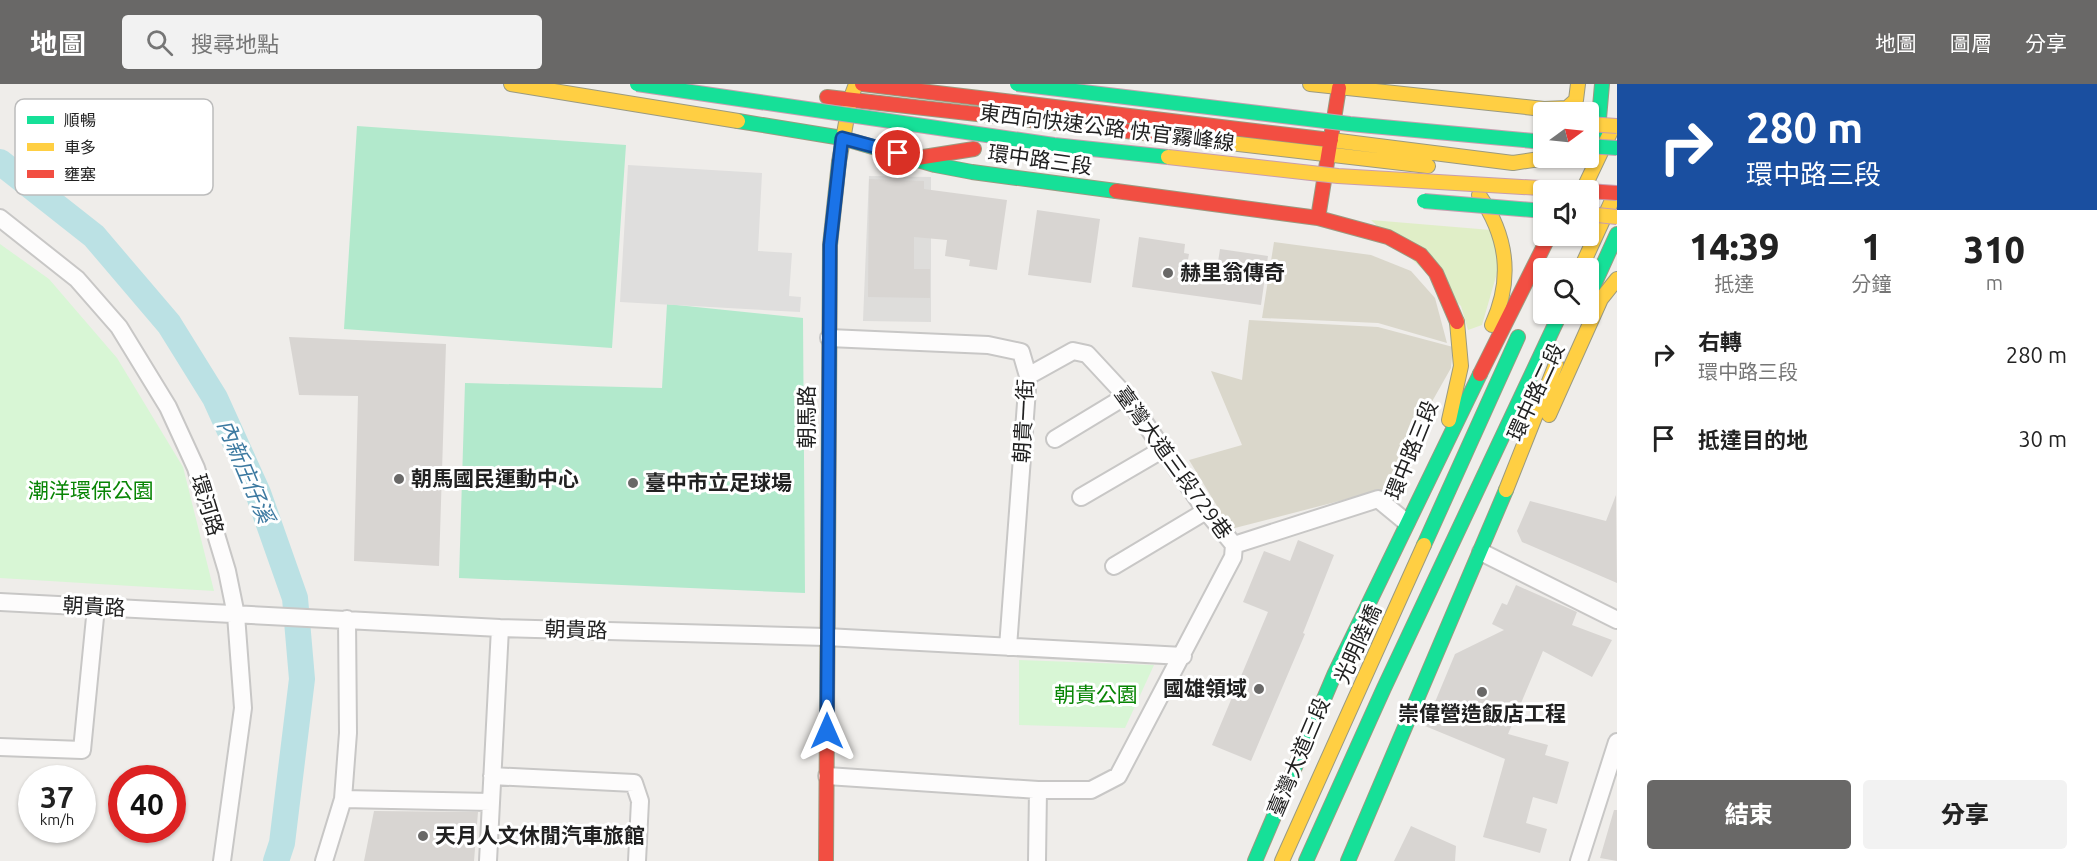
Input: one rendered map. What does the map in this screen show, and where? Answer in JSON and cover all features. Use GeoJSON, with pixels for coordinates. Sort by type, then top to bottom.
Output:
{"type":"FeatureCollection","features":[{"type":"Feature","properties":{"kind":"main road","name":"環中路三段"},"geometry":{"type":"LineString","coordinates":[[511,84],[842,138],[972,172],[1318,218],[1388,237],[1420,255],[1436,273],[1456,317],[1461,366],[1455,400],[1406,522]]}},
{"type":"Feature","properties":{"kind":"main road","name":"東西向快速公路 快官霧峰線"},"geometry":{"type":"LineString","coordinates":[[637,84],[1054,145],[1338,176],[1533,188]]}},
{"type":"Feature","properties":{"kind":"main road"},"geometry":{"type":"LineString","coordinates":[[735,84],[769,89]]}},
{"type":"Feature","properties":{"kind":"main road","name":"朝馬路"},"geometry":{"type":"LineString","coordinates":[[826,861],[830,245],[842,138],[856,84]]}},
{"type":"Feature","properties":{"kind":"main road"},"geometry":{"type":"LineString","coordinates":[[862,84],[1513,163],[1533,160]]}},
{"type":"Feature","properties":{"kind":"main road","name":"東西向快速公路 快官霧峰線"},"geometry":{"type":"LineString","coordinates":[[1017,84],[1350,124],[1533,141]]}},
{"type":"Feature","properties":{"kind":"main road"},"geometry":{"type":"LineString","coordinates":[[1310,84],[1544,109],[1567,108],[1576,100],[1578,88]]}},
{"type":"Feature","properties":{"kind":"main road"},"geometry":{"type":"LineString","coordinates":[[1596,102],[1600,84]]}},
{"type":"Feature","properties":{"kind":"main road"},"geometry":{"type":"LineString","coordinates":[[1318,218],[1339,88]]}},
{"type":"Feature","properties":{"kind":"main road"},"geometry":{"type":"LineString","coordinates":[[1599,115],[1617,88]]}},
{"type":"Feature","properties":{"kind":"main road","name":"環中路三段"},"geometry":{"type":"LineString","coordinates":[[815,95],[1329,157],[1445,168],[1466,179],[1482,199],[1502,237],[1508,272],[1504,299],[1406,522]]}},
{"type":"Feature","properties":{"kind":"main road"},"geometry":{"type":"LineString","coordinates":[[1323,104],[1345,106]]}},
{"type":"Feature","properties":{"kind":"main road"},"geometry":{"type":"LineString","coordinates":[[1588,180],[1617,117]]}},
{"type":"Feature","properties":{"kind":"main road"},"geometry":{"type":"LineString","coordinates":[[1522,121],[1533,122]]}},
{"type":"Feature","properties":{"kind":"main road"},"geometry":{"type":"LineString","coordinates":[[1599,125],[1617,126]]}},
{"type":"Feature","properties":{"kind":"main road"},"geometry":{"type":"LineString","coordinates":[[1599,147],[1617,148]]}},
{"type":"Feature","properties":{"kind":"main road"},"geometry":{"type":"LineString","coordinates":[[917,159],[980,150]]}},
{"type":"Feature","properties":{"kind":"main road"},"geometry":{"type":"LineString","coordinates":[[1034,157],[1081,162]]}},
{"type":"Feature","properties":{"kind":"main road"},"geometry":{"type":"LineString","coordinates":[[1589,258],[1617,188]]}},
{"type":"Feature","properties":{"kind":"main road"},"geometry":{"type":"LineString","coordinates":[[1307,189],[1342,193]]}},
{"type":"Feature","properties":{"kind":"main road"},"geometry":{"type":"LineString","coordinates":[[1599,192],[1617,193]]}},
{"type":"Feature","properties":{"kind":"main road"},"geometry":{"type":"LineString","coordinates":[[1408,199],[1533,210]]}},
{"type":"Feature","properties":{"kind":"main road"},"geometry":{"type":"LineString","coordinates":[[1526,209],[1533,206]]}},
{"type":"Feature","properties":{"kind":"main road"},"geometry":{"type":"LineString","coordinates":[[1590,258],[1617,211]]}},
{"type":"Feature","properties":{"kind":"main road"},"geometry":{"type":"LineString","coordinates":[[1599,215],[1617,217]]}},
{"type":"Feature","properties":{"kind":"main road"},"geometry":{"type":"LineString","coordinates":[[1599,274],[1617,234]]}},
{"type":"Feature","properties":{"kind":"main road","name":"臺灣大道三段"},"geometry":{"type":"LineString","coordinates":[[1255,861],[1335,673],[1406,522],[1544,246]]}},
{"type":"Feature","properties":{"kind":"main road","name":"環中路二段"},"geometry":{"type":"LineString","coordinates":[[1493,524],[1526,465],[1601,299],[1617,279]]}},
{"type":"Feature","properties":{"kind":"main road","name":"光明陸橋"},"geometry":{"type":"LineString","coordinates":[[1282,861],[1524,323]]}},
{"type":"Feature","properties":{"kind":"main road","name":"光明陸橋"},"geometry":{"type":"LineString","coordinates":[[1306,861],[1384,688],[1555,324]]}},
{"type":"Feature","properties":{"kind":"main road"},"geometry":{"type":"LineString","coordinates":[[1348,861],[1579,324]]}},
{"type":"Feature","properties":{"kind":"main road"},"geometry":{"type":"LineString","coordinates":[[1493,524],[1563,347]]}},
{"type":"Feature","properties":{"kind":"street","name":"環河路"},"geometry":{"type":"LineString","coordinates":[[0,218],[77,279],[119,327],[168,407],[196,468],[227,571],[236,615],[243,708],[222,861]]}},
{"type":"Feature","properties":{"kind":"street","name":"朝貴一街"},"geometry":{"type":"LineString","coordinates":[[829,338],[987,345],[1021,352],[1028,376],[1008,646]]}},
{"type":"Feature","properties":{"kind":"street","name":"臺灣大道三段729巷"},"geometry":{"type":"LineString","coordinates":[[1028,376],[1073,351],[1088,354],[1126,396],[1165,447],[1206,511],[1234,545],[1378,499],[1406,522]]}},
{"type":"Feature","properties":{"kind":"street"},"geometry":{"type":"LineString","coordinates":[[1055,439],[1126,396]]}},
{"type":"Feature","properties":{"kind":"street"},"geometry":{"type":"LineString","coordinates":[[1081,497],[1165,447]]}},
{"type":"Feature","properties":{"kind":"street"},"geometry":{"type":"LineString","coordinates":[[1114,566],[1206,511]]}},
{"type":"Feature","properties":{"kind":"street"},"geometry":{"type":"LineString","coordinates":[[827,776],[1038,790],[1091,790],[1118,776],[1233,557],[1234,545]]}},
{"type":"Feature","properties":{"kind":"street"},"geometry":{"type":"LineString","coordinates":[[1480,552],[1617,620]]}},
{"type":"Feature","properties":{"kind":"street","name":"朝貴路"},"geometry":{"type":"LineString","coordinates":[[0,602],[236,615],[326,617],[500,628],[826,637]]}},
{"type":"Feature","properties":{"kind":"street"},"geometry":{"type":"LineString","coordinates":[[0,747],[82,750],[96,607]]}},
{"type":"Feature","properties":{"kind":"street"},"geometry":{"type":"LineString","coordinates":[[324,861],[343,799],[348,733],[347,619]]}},
{"type":"Feature","properties":{"kind":"street"},"geometry":{"type":"LineString","coordinates":[[488,861],[500,628]]}},
{"type":"Feature","properties":{"kind":"street"},"geometry":{"type":"LineString","coordinates":[[826,637],[1183,656]]}},
{"type":"Feature","properties":{"kind":"street"},"geometry":{"type":"LineString","coordinates":[[1579,861],[1617,742]]}},
{"type":"Feature","properties":{"kind":"street"},"geometry":{"type":"LineString","coordinates":[[492,776],[634,783],[640,801],[637,861]]}},
{"type":"Feature","properties":{"kind":"street"},"geometry":{"type":"LineString","coordinates":[[1038,790],[1038,861]]}},
{"type":"Feature","properties":{"kind":"street"},"geometry":{"type":"LineString","coordinates":[[343,799],[491,802]]}},
{"type":"Feature","properties":{"kind":"shaded area"},"geometry":{"type":"Polygon","coordinates":[[[628,165],[762,173],[758,251],[792,253],[789,296],[801,297],[800,312],[620,302],[628,165]]]}},
{"type":"Feature","properties":{"kind":"shaded area"},"geometry":{"type":"Polygon","coordinates":[[[869,176],[931,177],[931,322],[863,321],[869,176]]]}},
{"type":"Feature","properties":{"kind":"shaded area"},"geometry":{"type":"Polygon","coordinates":[[[1274,242],[1371,255],[1411,271],[1435,298],[1447,343],[1378,323],[1262,318],[1274,242]]]}},
{"type":"Feature","properties":{"kind":"shaded area"},"geometry":{"type":"Polygon","coordinates":[[[1249,320],[1378,327],[1453,347],[1451,368],[1382,490],[1231,529],[1189,460],[1242,445],[1211,371],[1242,380],[1249,320]]]}},
{"type":"Feature","properties":{"kind":"green space"},"geometry":{"type":"Polygon","coordinates":[[[357,126],[626,145],[612,348],[344,329],[357,126]]]}},
{"type":"Feature","properties":{"kind":"green space"},"geometry":{"type":"Polygon","coordinates":[[[1371,220],[1491,230],[1501,259],[1482,325],[1468,330],[1461,306],[1371,220]]]}},
{"type":"Feature","properties":{"kind":"green space","name":"潮洋環保公園"},"geometry":{"type":"Polygon","coordinates":[[[0,244],[49,279],[117,358],[183,467],[214,591],[0,578],[0,244]]]}},
{"type":"Feature","properties":{"kind":"green space","name":"臺中市立足球場"},"geometry":{"type":"Polygon","coordinates":[[[667,304],[803,318],[805,593],[459,578],[465,383],[662,388],[667,304]]]}},
{"type":"Feature","properties":{"kind":"green space","name":"朝貴公園"},"geometry":{"type":"Polygon","coordinates":[[[1019,660],[1154,665],[1125,728],[1019,725],[1019,660]]]}},
{"type":"Feature","properties":{"kind":"building"},"geometry":{"type":"Polygon","coordinates":[[[869,179],[924,181],[924,189],[1007,200],[997,270],[969,266],[970,260],[945,256],[947,240],[914,237],[914,269],[930,269],[930,298],[868,297],[869,179]]]}},
{"type":"Feature","properties":{"kind":"building"},"geometry":{"type":"Polygon","coordinates":[[[1037,210],[1100,219],[1091,283],[1028,275],[1037,210]]]}},
{"type":"Feature","properties":{"kind":"building","name":"赫里翁傳奇"},"geometry":{"type":"Polygon","coordinates":[[[1139,237],[1185,244],[1184,253],[1189,254],[1186,271],[1216,275],[1220,249],[1268,256],[1261,305],[1132,287],[1139,237]]]}},
{"type":"Feature","properties":{"kind":"building","name":"朝馬國民運動中心"},"geometry":{"type":"Polygon","coordinates":[[[289,337],[446,344],[439,566],[354,561],[358,396],[299,395],[289,337]]]}},
{"type":"Feature","properties":{"kind":"building"},"geometry":{"type":"Polygon","coordinates":[[[1616,495],[1617,583],[1522,542],[1517,531],[1530,501],[1606,521],[1616,495]]]}},
{"type":"Feature","properties":{"kind":"building"},"geometry":{"type":"Polygon","coordinates":[[[1298,540],[1334,555],[1303,633],[1305,634],[1251,761],[1212,745],[1268,612],[1243,602],[1264,551],[1290,561],[1298,540]]]}},
{"type":"Feature","properties":{"kind":"building"},"geometry":{"type":"Polygon","coordinates":[[[1516,585],[1577,612],[1572,625],[1612,640],[1592,677],[1543,651],[1508,734],[1548,745],[1545,755],[1569,762],[1557,804],[1533,797],[1526,823],[1547,829],[1540,853],[1483,837],[1505,759],[1425,726],[1455,654],[1504,630],[1492,624],[1502,603],[1507,605],[1516,585]]]}},
{"type":"Feature","properties":{"kind":"building"},"geometry":{"type":"Polygon","coordinates":[[[1614,810],[1617,810],[1617,861],[1600,858],[1614,810]]]}},
{"type":"Feature","properties":{"kind":"building","name":"天月人文休閒汽車旅館"},"geometry":{"type":"Polygon","coordinates":[[[374,811],[478,812],[474,861],[364,861],[374,811]]]}},
{"type":"Feature","properties":{"kind":"building"},"geometry":{"type":"Polygon","coordinates":[[[1411,826],[1456,846],[1455,861],[1394,861],[1411,826]]]}},
{"type":"Feature","properties":{"kind":"waterway","name":"內新庄仔溪"},"geometry":{"type":"LineString","coordinates":[[0,162],[15,174]]}},
{"type":"Feature","properties":{"kind":"waterway","name":"內新庄仔溪"},"geometry":{"type":"LineString","coordinates":[[42,195],[94,236],[169,324],[215,398],[258,493],[295,598],[302,679],[282,843],[276,861]]}},
{"type":"Feature","properties":{"kind":"traffic: fast"},"geometry":{"type":"LineString","coordinates":[[637,84],[1054,145],[1168,157]]}},
{"type":"Feature","properties":{"kind":"traffic: fast"},"geometry":{"type":"LineString","coordinates":[[1017,84],[1350,124],[1533,141]]}},
{"type":"Feature","properties":{"kind":"traffic: fast"},"geometry":{"type":"LineString","coordinates":[[1599,118],[1602,84]]}},
{"type":"Feature","properties":{"kind":"traffic: fast"},"geometry":{"type":"LineString","coordinates":[[738,121],[842,138],[935,165],[972,172],[1116,191]]}},
{"type":"Feature","properties":{"kind":"traffic: fast"},"geometry":{"type":"LineString","coordinates":[[1599,147],[1617,148]]}},
{"type":"Feature","properties":{"kind":"traffic: fast"},"geometry":{"type":"LineString","coordinates":[[828,569],[830,245],[839,162]]}},
{"type":"Feature","properties":{"kind":"traffic: fast"},"geometry":{"type":"LineString","coordinates":[[1424,201],[1533,210]]}},
{"type":"Feature","properties":{"kind":"traffic: fast"},"geometry":{"type":"LineString","coordinates":[[1599,274],[1617,234]]}},
{"type":"Feature","properties":{"kind":"traffic: fast"},"geometry":{"type":"LineString","coordinates":[[1306,861],[1384,688],[1555,324]]}},
{"type":"Feature","properties":{"kind":"traffic: fast"},"geometry":{"type":"LineString","coordinates":[[1424,545],[1518,337]]}},
{"type":"Feature","properties":{"kind":"traffic: fast"},"geometry":{"type":"LineString","coordinates":[[1255,861],[1335,673],[1480,374]]}},
{"type":"Feature","properties":{"kind":"traffic: fast"},"geometry":{"type":"LineString","coordinates":[[1348,861],[1506,490]]}},
{"type":"Feature","properties":{"kind":"traffic: slow"},"geometry":{"type":"LineString","coordinates":[[511,84],[738,121]]}},
{"type":"Feature","properties":{"kind":"traffic: slow"},"geometry":{"type":"LineString","coordinates":[[839,162],[850,100],[856,84]]}},
{"type":"Feature","properties":{"kind":"traffic: slow"},"geometry":{"type":"LineString","coordinates":[[1310,84],[1544,109],[1567,108],[1576,100],[1578,84]]}},
{"type":"Feature","properties":{"kind":"traffic: slow"},"geometry":{"type":"LineString","coordinates":[[1599,125],[1617,126]]}},
{"type":"Feature","properties":{"kind":"traffic: slow"},"geometry":{"type":"LineString","coordinates":[[1588,180],[1612,129]]}},
{"type":"Feature","properties":{"kind":"traffic: slow"},"geometry":{"type":"LineString","coordinates":[[1187,138],[1428,166]]}},
{"type":"Feature","properties":{"kind":"traffic: slow"},"geometry":{"type":"LineString","coordinates":[[1331,140],[1513,163],[1533,160]]}},
{"type":"Feature","properties":{"kind":"traffic: slow"},"geometry":{"type":"LineString","coordinates":[[1168,157],[1338,176],[1533,188]]}},
{"type":"Feature","properties":{"kind":"traffic: slow"},"geometry":{"type":"LineString","coordinates":[[1479,195],[1496,227],[1504,258],[1503,291],[1492,325]]}},
{"type":"Feature","properties":{"kind":"traffic: slow"},"geometry":{"type":"LineString","coordinates":[[1586,258],[1614,196]]}},
{"type":"Feature","properties":{"kind":"traffic: slow"},"geometry":{"type":"LineString","coordinates":[[1599,215],[1617,217]]}},
{"type":"Feature","properties":{"kind":"traffic: slow"},"geometry":{"type":"LineString","coordinates":[[1549,415],[1601,299],[1617,279]]}},
{"type":"Feature","properties":{"kind":"traffic: slow"},"geometry":{"type":"LineString","coordinates":[[1449,420],[1461,366],[1457,322]]}},
{"type":"Feature","properties":{"kind":"traffic: slow"},"geometry":{"type":"LineString","coordinates":[[1506,490],[1556,364]]}},
{"type":"Feature","properties":{"kind":"traffic: slow"},"geometry":{"type":"LineString","coordinates":[[1282,861],[1424,545]]}},
{"type":"Feature","properties":{"kind":"traffic: jam"},"geometry":{"type":"LineString","coordinates":[[862,84],[1331,140]]}},
{"type":"Feature","properties":{"kind":"traffic: jam"},"geometry":{"type":"LineString","coordinates":[[1318,218],[1339,88]]}},
{"type":"Feature","properties":{"kind":"traffic: jam"},"geometry":{"type":"LineString","coordinates":[[827,97],[1187,138]]}},
{"type":"Feature","properties":{"kind":"traffic: jam"},"geometry":{"type":"LineString","coordinates":[[917,158],[974,149]]}},
{"type":"Feature","properties":{"kind":"traffic: jam"},"geometry":{"type":"LineString","coordinates":[[1116,191],[1318,218],[1388,237],[1421,255],[1436,273],[1457,322]]}},
{"type":"Feature","properties":{"kind":"traffic: jam"},"geometry":{"type":"LineString","coordinates":[[1599,192],[1617,193]]}},
{"type":"Feature","properties":{"kind":"traffic: jam"},"geometry":{"type":"LineString","coordinates":[[1480,374],[1544,246]]}},
{"type":"Feature","properties":{"kind":"traffic: jam"},"geometry":{"type":"LineString","coordinates":[[826,861],[828,569]]}},
{"type":"Feature","properties":{"kind":"place","name":"赫里翁傳奇"},"geometry":{"type":"Point","coordinates":[1168,273]}},
{"type":"Feature","properties":{"kind":"place","name":"朝馬國民運動中心"},"geometry":{"type":"Point","coordinates":[399,479]}},
{"type":"Feature","properties":{"kind":"place","name":"臺中市立足球場"},"geometry":{"type":"Point","coordinates":[633,483]}},
{"type":"Feature","properties":{"kind":"place","name":"國雄領域"},"geometry":{"type":"Point","coordinates":[1259,689]}},
{"type":"Feature","properties":{"kind":"place","name":"崇偉營造飯店工程"},"geometry":{"type":"Point","coordinates":[1482,692]}},
{"type":"Feature","properties":{"kind":"place","name":"天月人文休閒汽車旅館"},"geometry":{"type":"Point","coordinates":[423,836]}},
{"type":"Feature","properties":{"kind":"route"},"geometry":{"type":"LineString","coordinates":[[827,731],[830,245],[842,138],[898,153]]}}]}
